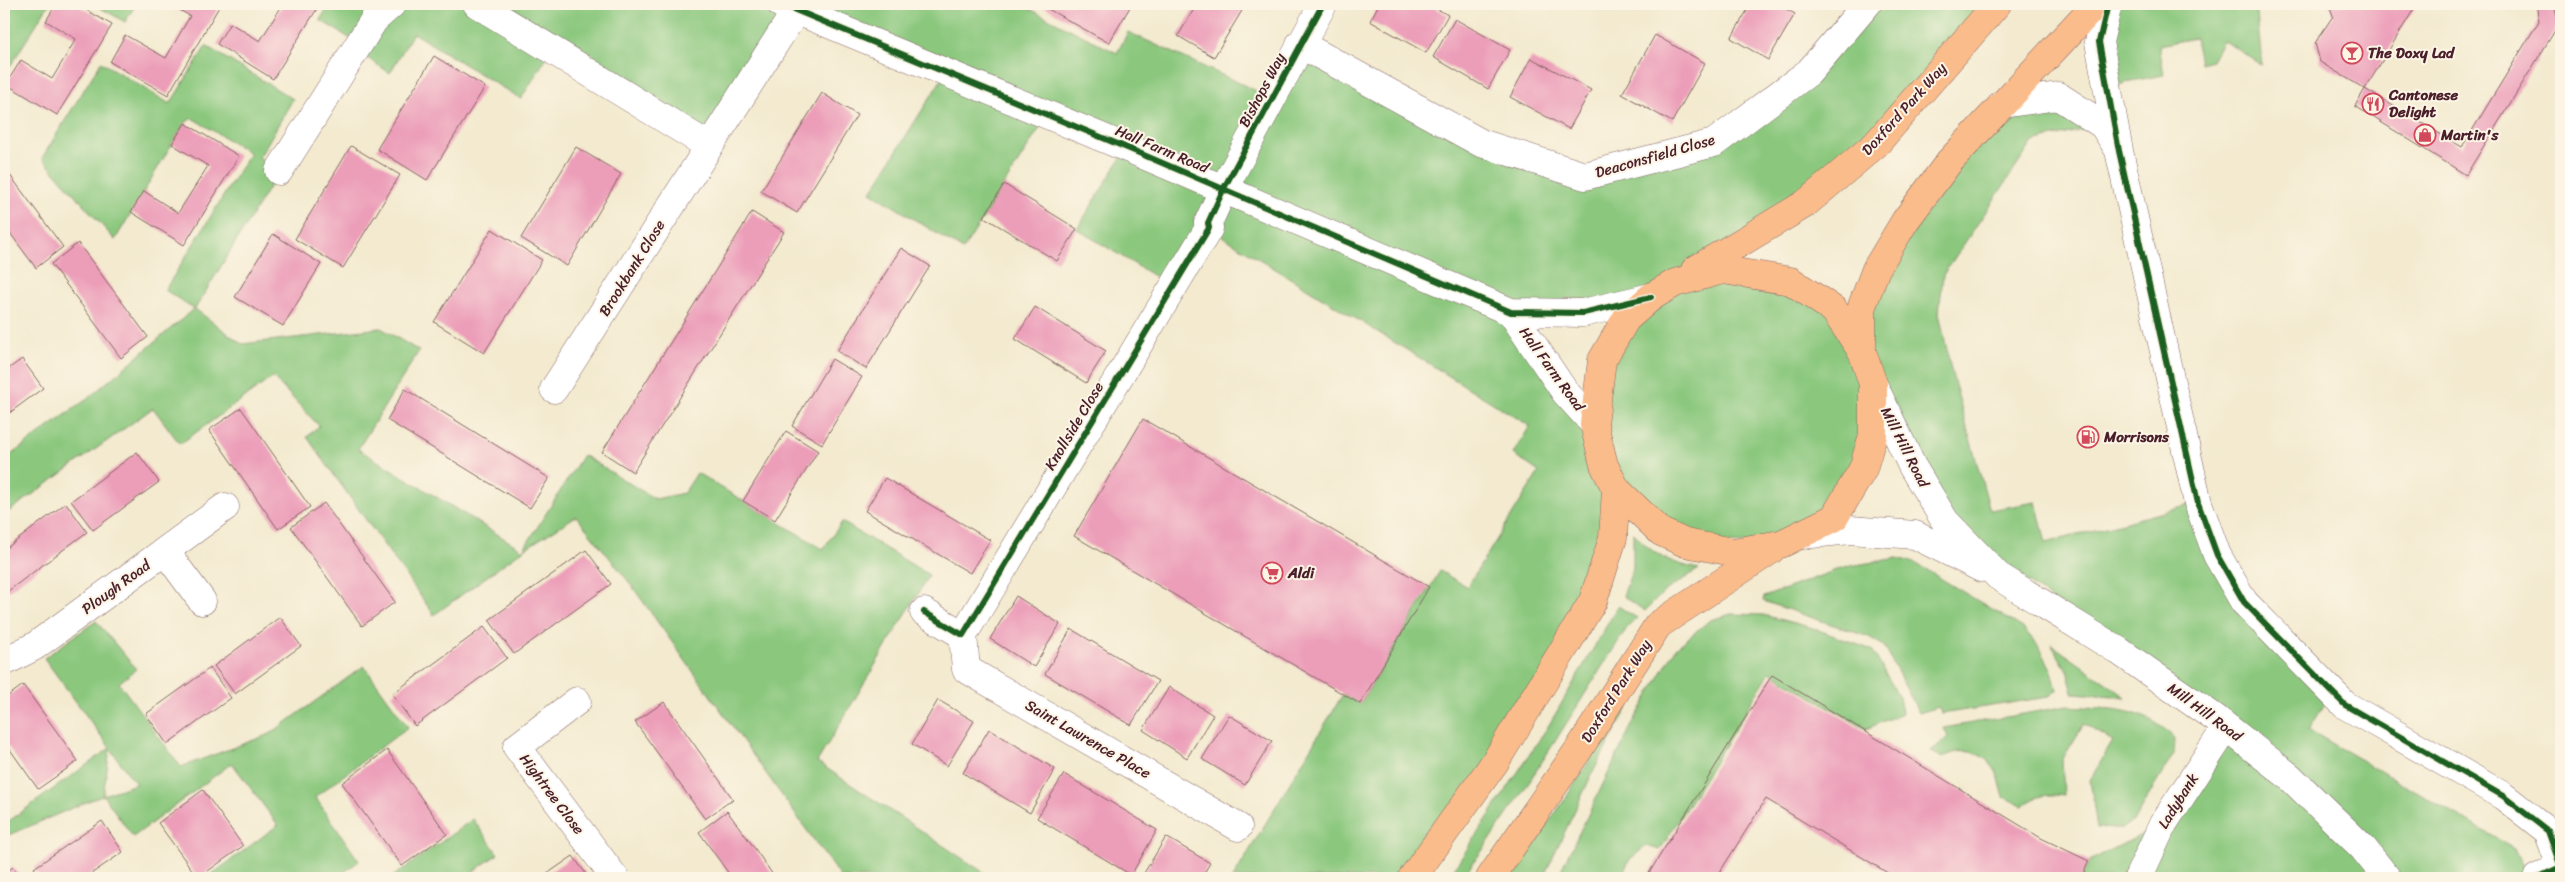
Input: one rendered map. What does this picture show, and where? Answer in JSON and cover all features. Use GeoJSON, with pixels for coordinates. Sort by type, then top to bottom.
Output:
{"type":"FeatureCollection","features":[{"type":"Feature","properties":{"kind":"main road","name":"Doxford Park Way"},"geometry":{"type":"LineString","coordinates":[[1789,540],[1733,552],[1685,543],[1661,532],[1616,489],[1604,464],[1594,424],[1602,360],[1626,319],[1651,297],[1805,204],[1876,144],[1997,4]]}},
{"type":"Feature","properties":{"kind":"main road","name":"Doxford Park Way"},"geometry":{"type":"LineString","coordinates":[[1862,351],[1862,306],[1876,268],[1906,221],[1948,162],[2096,4]]}},
{"type":"Feature","properties":{"kind":"main road","name":"Doxford Park Way"},"geometry":{"type":"LineString","coordinates":[[1490,878],[1579,749],[1658,625],[1789,540],[1834,518],[1863,469],[1873,435],[1873,384],[1862,351],[1834,310],[1791,281],[1723,270],[1674,282]]}},
{"type":"Feature","properties":{"kind":"main road"},"geometry":{"type":"LineString","coordinates":[[1412,878],[1495,762],[1593,601],[1612,538],[1616,489]]}},
{"type":"Feature","properties":{"kind":"street"},"geometry":{"type":"LineString","coordinates":[[279,171],[374,20],[392,4]]}},
{"type":"Feature","properties":{"kind":"street"},"geometry":{"type":"LineString","coordinates":[[477,4],[709,146]]}},
{"type":"Feature","properties":{"kind":"street","name":"Bishops Way"},"geometry":{"type":"LineString","coordinates":[[1224,188],[1323,4]]}},
{"type":"Feature","properties":{"kind":"street","name":"Deaconsfield Close"},"geometry":{"type":"LineString","coordinates":[[1300,44],[1481,143],[1585,176],[1714,143],[1809,72],[1867,4]]}},
{"type":"Feature","properties":{"kind":"street"},"geometry":{"type":"LineString","coordinates":[[2108,4],[2099,42],[2119,151],[2198,503],[2216,555],[2244,602],[2345,704],[2503,796],[2548,832],[2560,867],[2537,878]]}},
{"type":"Feature","properties":{"kind":"street","name":"Brookbank Close"},"geometry":{"type":"LineString","coordinates":[[554,389],[709,146],[789,6]]}},
{"type":"Feature","properties":{"kind":"street","name":"Hall Farm Road"},"geometry":{"type":"LineString","coordinates":[[789,6],[1224,188],[1511,312],[1583,314],[1651,297]]}},
{"type":"Feature","properties":{"kind":"street"},"geometry":{"type":"LineString","coordinates":[[2002,104],[2058,96],[2103,125],[2119,151]]}},
{"type":"Feature","properties":{"kind":"street","name":"Knollside Close"},"geometry":{"type":"LineString","coordinates":[[963,636],[1209,228],[1208,223],[1224,188]]}},
{"type":"Feature","properties":{"kind":"street","name":"Hall Farm Road"},"geometry":{"type":"LineString","coordinates":[[1511,312],[1565,392],[1594,424]]}},
{"type":"Feature","properties":{"kind":"street","name":"Mill Hill Road"},"geometry":{"type":"LineString","coordinates":[[1873,384],[1912,466],[1945,521],[1998,576]]}},
{"type":"Feature","properties":{"kind":"street","name":"Plough Road"},"geometry":{"type":"LineString","coordinates":[[4,662],[35,646],[225,507]]}},
{"type":"Feature","properties":{"kind":"street","name":"Mill Hill Road"},"geometry":{"type":"LineString","coordinates":[[1789,540],[1850,530],[1914,535],[1998,576],[2118,650],[2290,777],[2363,848],[2387,878]]}},
{"type":"Feature","properties":{"kind":"street"},"geometry":{"type":"LineString","coordinates":[[164,551],[202,601]]}},
{"type":"Feature","properties":{"kind":"street"},"geometry":{"type":"LineString","coordinates":[[924,612],[963,636]]}},
{"type":"Feature","properties":{"kind":"street","name":"Saint Lawrence Place"},"geometry":{"type":"LineString","coordinates":[[963,636],[966,669],[1238,827]]}},
{"type":"Feature","properties":{"kind":"street","name":"Hightree Close"},"geometry":{"type":"LineString","coordinates":[[577,701],[517,747],[615,878]]}},
{"type":"Feature","properties":{"kind":"street","name":"Ladybank"},"geometry":{"type":"LineString","coordinates":[[2138,878],[2163,824],[2226,728]]}},
{"type":"Feature","properties":{"kind":"green space"},"geometry":{"type":"Polygon","coordinates":[[[4,4],[49,4],[4,76],[4,4]]]}},
{"type":"Feature","properties":{"kind":"green space"},"geometry":{"type":"Polygon","coordinates":[[[94,4],[136,4],[125,22],[94,4]]]}},
{"type":"Feature","properties":{"kind":"green space"},"geometry":{"type":"Polygon","coordinates":[[[330,4],[1020,4],[1117,53],[1128,32],[1272,98],[1300,44],[1481,143],[1585,176],[1714,143],[1867,4],[1997,4],[1876,144],[1723,270],[1834,310],[1862,306],[2002,104],[2058,96],[2103,125],[2033,142],[1943,275],[1939,313],[1952,374],[1990,510],[2036,502],[2046,543],[2198,503],[2217,555],[2332,692],[2309,730],[2515,849],[2528,878],[2081,878],[2089,861],[2163,824],[2226,728],[1945,521],[1873,385],[1873,435],[1834,518],[1781,544],[1685,543],[1617,489],[1593,601],[1412,878],[1233,878],[1343,694],[1360,704],[1440,571],[1467,587],[1539,472],[1513,454],[1530,426],[1209,228],[1172,287],[1077,229],[1127,148],[1048,115],[963,250],[871,192],[946,72],[797,9],[709,146],[551,50],[521,99],[413,33],[390,73],[355,50],[359,44],[320,20],[330,4]],[[1512,313],[1594,423],[1626,319],[1512,313]]]}},
{"type":"Feature","properties":{"kind":"green space"},"geometry":{"type":"Polygon","coordinates":[[[2108,4],[2256,4],[2262,65],[2223,40],[2212,60],[2200,63],[2195,38],[2159,45],[2164,75],[2126,82],[2108,91],[2108,4]]]}},
{"type":"Feature","properties":{"kind":"green space"},"geometry":{"type":"Polygon","coordinates":[[[206,46],[293,99],[259,158],[279,171],[195,309],[242,344],[381,328],[419,351],[358,449],[523,550],[434,615],[307,437],[319,426],[273,377],[180,444],[153,408],[4,515],[4,460],[87,399],[194,309],[165,290],[250,153],[192,118],[185,123],[115,240],[42,158],[101,62],[170,104],[206,46]]]}},
{"type":"Feature","properties":{"kind":"green space"},"geometry":{"type":"Polygon","coordinates":[[[583,455],[655,499],[684,493],[697,473],[823,549],[842,522],[929,575],[817,762],[992,878],[841,878],[629,582],[576,516],[523,550],[583,455]]]}},
{"type":"Feature","properties":{"kind":"green space"},"geometry":{"type":"Polygon","coordinates":[[[1633,532],[1648,547],[1662,557],[1699,569],[1665,591],[1645,611],[1623,596],[1633,568],[1633,532]]]}},
{"type":"Feature","properties":{"kind":"green space"},"geometry":{"type":"Polygon","coordinates":[[[1897,558],[1915,563],[2023,628],[2040,648],[2052,671],[2057,690],[2048,697],[1941,714],[1939,707],[1919,713],[1884,646],[1869,637],[1763,601],[1764,597],[1844,567],[1897,558]]]}},
{"type":"Feature","properties":{"kind":"green space"},"geometry":{"type":"Polygon","coordinates":[[[1618,606],[1637,618],[1627,628],[1484,848],[1462,878],[1448,878],[1549,725],[1618,606]]]}},
{"type":"Feature","properties":{"kind":"green space"},"geometry":{"type":"Polygon","coordinates":[[[1731,614],[1763,615],[1813,628],[1872,650],[1899,697],[1902,713],[1866,729],[1770,672],[1660,850],[1646,846],[1630,859],[1620,878],[1557,878],[1634,721],[1676,648],[1710,620],[1731,614]]]}},
{"type":"Feature","properties":{"kind":"green space"},"geometry":{"type":"Polygon","coordinates":[[[96,621],[136,669],[119,683],[181,767],[270,734],[364,666],[408,727],[315,797],[359,861],[336,878],[207,878],[278,825],[232,763],[133,837],[103,795],[4,837],[4,814],[9,821],[110,748],[44,658],[96,621]],[[110,749],[103,795],[136,784],[110,749]]]}},
{"type":"Feature","properties":{"kind":"green space"},"geometry":{"type":"Polygon","coordinates":[[[2051,644],[2126,697],[2073,693],[2067,670],[2051,644]]]}},
{"type":"Feature","properties":{"kind":"green space"},"geometry":{"type":"Polygon","coordinates":[[[1653,661],[1592,774],[1543,878],[1510,878],[1565,799],[1653,661]]]}},
{"type":"Feature","properties":{"kind":"green space"},"geometry":{"type":"Polygon","coordinates":[[[2068,706],[2112,709],[2139,715],[2163,728],[2175,739],[2174,754],[2134,820],[2121,829],[2097,828],[2090,780],[2113,741],[2084,724],[2062,760],[2064,796],[2042,796],[2022,806],[2004,797],[1997,773],[1984,758],[1972,752],[1957,752],[1942,758],[1931,751],[1948,737],[1944,728],[2068,706]]]}},
{"type":"Feature","properties":{"kind":"green space"},"geometry":{"type":"Polygon","coordinates":[[[473,819],[498,854],[464,878],[391,878],[473,819]]]}},
{"type":"Feature","properties":{"kind":"building"},"geometry":{"type":"Polygon","coordinates":[[[56,4],[76,4],[112,25],[57,115],[6,84],[21,60],[52,79],[76,39],[46,21],[56,4]]]}},
{"type":"Feature","properties":{"kind":"building"},"geometry":{"type":"Polygon","coordinates":[[[169,4],[220,5],[168,95],[110,62],[125,35],[166,58],[190,16],[169,4]]]}},
{"type":"Feature","properties":{"kind":"building"},"geometry":{"type":"Polygon","coordinates":[[[283,4],[320,4],[273,79],[217,44],[230,23],[260,41],[283,4]]]}},
{"type":"Feature","properties":{"kind":"building"},"geometry":{"type":"Polygon","coordinates":[[[1039,4],[1125,4],[1130,7],[1109,43],[1039,4]]]}},
{"type":"Feature","properties":{"kind":"building"},"geometry":{"type":"Polygon","coordinates":[[[1197,4],[1246,4],[1214,57],[1178,36],[1197,4]]]}},
{"type":"Feature","properties":{"kind":"building"},"geometry":{"type":"Polygon","coordinates":[[[1379,4],[1428,4],[1448,15],[1426,53],[1370,21],[1379,4]]]}},
{"type":"Feature","properties":{"kind":"building"},"geometry":{"type":"Polygon","coordinates":[[[1751,4],[1777,4],[1795,14],[1768,60],[1731,38],[1751,4]]]}},
{"type":"Feature","properties":{"kind":"building","name":"The Doxy Lad"},"geometry":{"type":"Polygon","coordinates":[[[2329,4],[2417,4],[2365,89],[2320,62],[2315,43],[2333,16],[2329,4]]]}},
{"type":"Feature","properties":{"kind":"building"},"geometry":{"type":"Polygon","coordinates":[[[2536,4],[2554,4],[2559,24],[2466,175],[2355,106],[2365,89],[2462,147],[2539,21],[2536,4]]]}},
{"type":"Feature","properties":{"kind":"building"},"geometry":{"type":"Polygon","coordinates":[[[1455,19],[1510,50],[1488,89],[1433,57],[1455,19]]]}},
{"type":"Feature","properties":{"kind":"building"},"geometry":{"type":"Polygon","coordinates":[[[1655,35],[1705,63],[1672,122],[1622,94],[1655,35]]]}},
{"type":"Feature","properties":{"kind":"building"},"geometry":{"type":"Polygon","coordinates":[[[434,56],[485,87],[427,180],[377,149],[434,56]]]}},
{"type":"Feature","properties":{"kind":"building"},"geometry":{"type":"Polygon","coordinates":[[[1531,58],[1591,90],[1569,129],[1510,97],[1531,58]]]}},
{"type":"Feature","properties":{"kind":"building"},"geometry":{"type":"Polygon","coordinates":[[[822,93],[857,115],[797,213],[761,191],[822,93]]]}},
{"type":"Feature","properties":{"kind":"building"},"geometry":{"type":"Polygon","coordinates":[[[185,123],[239,156],[184,245],[131,212],[144,191],[178,213],[208,166],[172,144],[185,123]]]}},
{"type":"Feature","properties":{"kind":"building"},"geometry":{"type":"Polygon","coordinates":[[[351,146],[400,175],[343,268],[295,239],[351,146]]]}},
{"type":"Feature","properties":{"kind":"building"},"geometry":{"type":"Polygon","coordinates":[[[576,147],[621,174],[567,266],[521,238],[576,147]]]}},
{"type":"Feature","properties":{"kind":"building"},"geometry":{"type":"Polygon","coordinates":[[[4,167],[63,247],[36,268],[4,225],[4,167]]]}},
{"type":"Feature","properties":{"kind":"building"},"geometry":{"type":"Polygon","coordinates":[[[1004,184],[1077,229],[1057,261],[984,217],[1004,184]]]}},
{"type":"Feature","properties":{"kind":"building"},"geometry":{"type":"Polygon","coordinates":[[[752,212],[784,232],[633,472],[602,452],[752,212]]]}},
{"type":"Feature","properties":{"kind":"building"},"geometry":{"type":"Polygon","coordinates":[[[492,229],[542,260],[484,353],[434,322],[492,229]]]}},
{"type":"Feature","properties":{"kind":"building"},"geometry":{"type":"Polygon","coordinates":[[[273,234],[321,264],[283,326],[235,297],[273,234]]]}},
{"type":"Feature","properties":{"kind":"building"},"geometry":{"type":"Polygon","coordinates":[[[78,243],[148,337],[121,358],[51,264],[78,243]]]}},
{"type":"Feature","properties":{"kind":"building"},"geometry":{"type":"Polygon","coordinates":[[[901,248],[930,266],[866,369],[837,351],[901,248]]]}},
{"type":"Feature","properties":{"kind":"building"},"geometry":{"type":"Polygon","coordinates":[[[1035,307],[1106,351],[1086,383],[1015,339],[1035,307]]]}},
{"type":"Feature","properties":{"kind":"building"},"geometry":{"type":"Polygon","coordinates":[[[22,359],[43,388],[4,417],[4,372],[22,359]]]}},
{"type":"Feature","properties":{"kind":"building"},"geometry":{"type":"Polygon","coordinates":[[[832,359],[862,377],[822,444],[792,426],[832,359]]]}},
{"type":"Feature","properties":{"kind":"building"},"geometry":{"type":"Polygon","coordinates":[[[405,389],[549,478],[530,508],[387,420],[405,389]]]}},
{"type":"Feature","properties":{"kind":"building"},"geometry":{"type":"Polygon","coordinates":[[[241,408],[310,507],[278,529],[209,430],[241,408]]]}},
{"type":"Feature","properties":{"kind":"building","name":"Aldi"},"geometry":{"type":"Polygon","coordinates":[[[1143,419],[1429,587],[1360,704],[1074,536],[1143,419]]]}},
{"type":"Feature","properties":{"kind":"building"},"geometry":{"type":"Polygon","coordinates":[[[786,431],[818,451],[775,520],[743,501],[786,431]]]}},
{"type":"Feature","properties":{"kind":"building"},"geometry":{"type":"Polygon","coordinates":[[[137,452],[159,482],[93,530],[71,501],[137,452]]]}},
{"type":"Feature","properties":{"kind":"building"},"geometry":{"type":"Polygon","coordinates":[[[885,478],[990,540],[970,573],[865,511],[885,478]]]}},
{"type":"Feature","properties":{"kind":"building"},"geometry":{"type":"Polygon","coordinates":[[[66,503],[87,532],[4,594],[4,550],[66,503]]]}},
{"type":"Feature","properties":{"kind":"building"},"geometry":{"type":"Polygon","coordinates":[[[324,503],[395,602],[362,626],[291,527],[324,503]]]}},
{"type":"Feature","properties":{"kind":"building"},"geometry":{"type":"Polygon","coordinates":[[[586,550],[611,584],[514,654],[489,620],[586,550]]]}},
{"type":"Feature","properties":{"kind":"building"},"geometry":{"type":"Polygon","coordinates":[[[1016,596],[1060,624],[1034,667],[990,639],[1016,596]]]}},
{"type":"Feature","properties":{"kind":"building"},"geometry":{"type":"Polygon","coordinates":[[[280,617],[301,646],[235,694],[214,666],[280,617]]]}},
{"type":"Feature","properties":{"kind":"building"},"geometry":{"type":"Polygon","coordinates":[[[484,627],[507,658],[415,726],[392,694],[484,627]]]}},
{"type":"Feature","properties":{"kind":"building"},"geometry":{"type":"Polygon","coordinates":[[[1071,629],[1158,681],[1131,725],[1045,674],[1071,629]]]}},
{"type":"Feature","properties":{"kind":"building"},"geometry":{"type":"Polygon","coordinates":[[[210,668],[231,698],[167,744],[146,714],[210,668]]]}},
{"type":"Feature","properties":{"kind":"building"},"geometry":{"type":"Polygon","coordinates":[[[1772,675],[2041,838],[2089,861],[2081,878],[1896,878],[1766,799],[1716,878],[1646,878],[1772,675]]]}},
{"type":"Feature","properties":{"kind":"building"},"geometry":{"type":"Polygon","coordinates":[[[23,685],[78,761],[38,789],[4,741],[4,699],[23,685]]]}},
{"type":"Feature","properties":{"kind":"building"},"geometry":{"type":"Polygon","coordinates":[[[1169,687],[1213,715],[1187,758],[1143,730],[1169,687]]]}},
{"type":"Feature","properties":{"kind":"building"},"geometry":{"type":"Polygon","coordinates":[[[938,700],[974,721],[947,766],[912,744],[938,700]]]}},
{"type":"Feature","properties":{"kind":"building"},"geometry":{"type":"Polygon","coordinates":[[[664,702],[733,799],[705,819],[635,722],[664,702]]]}},
{"type":"Feature","properties":{"kind":"building"},"geometry":{"type":"Polygon","coordinates":[[[1229,715],[1272,741],[1245,785],[1202,759],[1229,715]]]}},
{"type":"Feature","properties":{"kind":"building"},"geometry":{"type":"Polygon","coordinates":[[[989,729],[1055,769],[1030,813],[963,773],[989,729]]]}},
{"type":"Feature","properties":{"kind":"building"},"geometry":{"type":"Polygon","coordinates":[[[387,750],[447,834],[402,866],[342,783],[387,750]]]}},
{"type":"Feature","properties":{"kind":"building"},"geometry":{"type":"Polygon","coordinates":[[[1064,774],[1157,830],[1131,875],[1037,818],[1064,774]]]}},
{"type":"Feature","properties":{"kind":"building"},"geometry":{"type":"Polygon","coordinates":[[[203,790],[243,846],[198,878],[158,823],[203,790]]]}},
{"type":"Feature","properties":{"kind":"building"},"geometry":{"type":"Polygon","coordinates":[[[727,811],[775,878],[732,878],[699,832],[727,811]]]}},
{"type":"Feature","properties":{"kind":"building"},"geometry":{"type":"Polygon","coordinates":[[[102,821],[123,852],[85,878],[41,878],[34,868],[102,821]]]}},
{"type":"Feature","properties":{"kind":"building"},"geometry":{"type":"Polygon","coordinates":[[[1166,837],[1210,863],[1201,878],[1141,878],[1166,837]]]}},
{"type":"Feature","properties":{"kind":"building"},"geometry":{"type":"Polygon","coordinates":[[[573,856],[589,878],[541,878],[573,856]]]}},
{"type":"Feature","properties":{"kind":"building"},"geometry":{"type":"Polygon","coordinates":[[[13,867],[22,878],[4,878],[4,874],[13,867]]]}},
{"type":"Feature","properties":{"kind":"cycle path"},"geometry":{"type":"LineString","coordinates":[[781,4],[1132,150],[1511,312],[1583,313],[1651,297]]}},
{"type":"Feature","properties":{"kind":"cycle path"},"geometry":{"type":"LineString","coordinates":[[924,612],[963,635],[1209,228],[1208,223],[1224,188],[1323,4]]}},
{"type":"Feature","properties":{"kind":"cycle path"},"geometry":{"type":"LineString","coordinates":[[2108,4],[2099,42],[2119,151],[2198,503],[2217,555],[2244,602],[2345,705],[2503,796],[2548,831],[2561,867],[2537,878]]}},
{"type":"Feature","properties":{"kind":"place","name":"The Doxy Lad"},"geometry":{"type":"Point","coordinates":[2352,53]}},
{"type":"Feature","properties":{"kind":"place","name":"Cantonese Delight"},"geometry":{"type":"Point","coordinates":[2373,104]}},
{"type":"Feature","properties":{"kind":"place","name":"Martin's"},"geometry":{"type":"Point","coordinates":[2425,135]}},
{"type":"Feature","properties":{"kind":"place","name":"Morrisons"},"geometry":{"type":"Point","coordinates":[2088,437]}},
{"type":"Feature","properties":{"kind":"place","name":"Aldi"},"geometry":{"type":"Point","coordinates":[1272,573]}}]}
